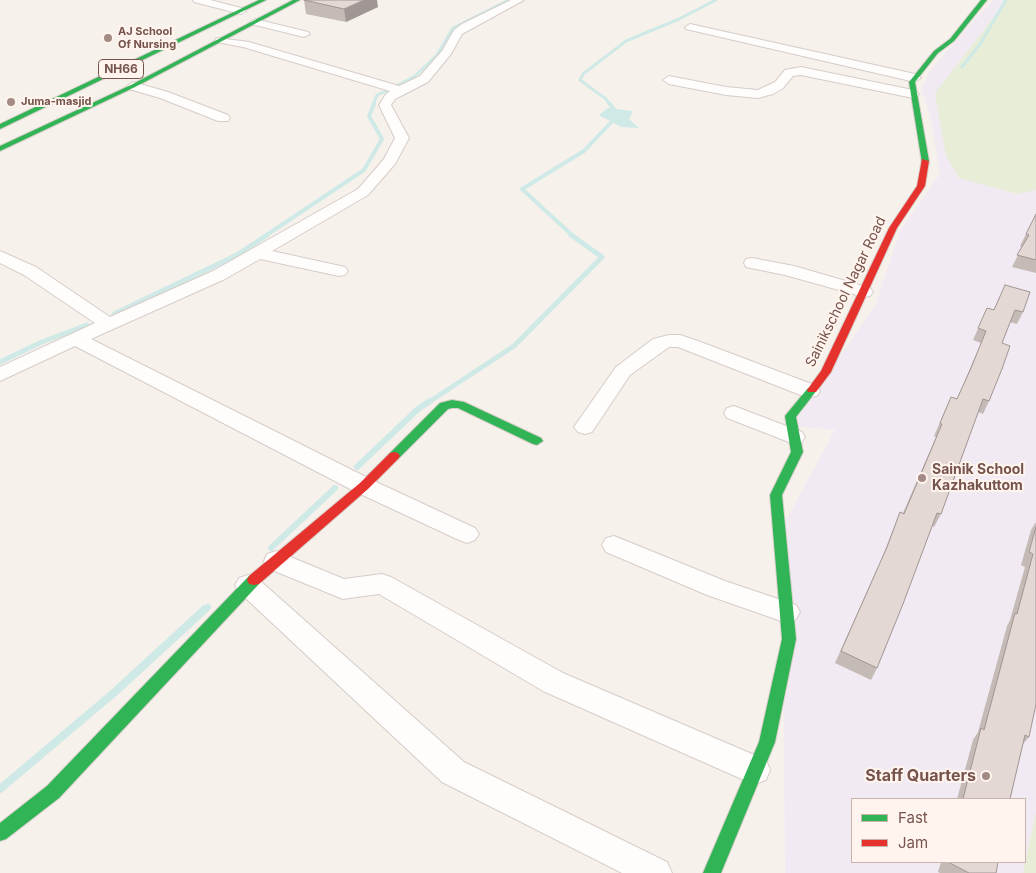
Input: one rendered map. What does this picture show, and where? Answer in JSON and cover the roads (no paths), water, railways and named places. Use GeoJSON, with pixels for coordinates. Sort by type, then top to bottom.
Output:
{"type":"FeatureCollection","features":[{"type":"Feature","properties":{"kind":"main road","name":"NH66"},"geometry":{"type":"LineString","coordinates":[[0,127],[263,0]]}},
{"type":"Feature","properties":{"kind":"main road"},"geometry":{"type":"LineString","coordinates":[[0,149],[133,86],[297,0]]}},
{"type":"Feature","properties":{"kind":"main road"},"geometry":{"type":"LineString","coordinates":[[915,78],[936,52],[952,40],[984,0]]}},
{"type":"Feature","properties":{"kind":"main road","name":"Sainikschool Nagar Road"},"geometry":{"type":"LineString","coordinates":[[712,873],[767,742],[789,639],[776,495],[796,452],[790,416],[826,372],[893,228],[921,186],[925,159],[920,119],[913,94],[912,82],[915,78]]}},
{"type":"Feature","properties":{"kind":"main road"},"geometry":{"type":"LineString","coordinates":[[0,833],[54,792],[248,585],[364,486],[444,406],[452,404],[460,406],[537,441]]}},
{"type":"Feature","properties":{"kind":"street"},"geometry":{"type":"LineString","coordinates":[[198,0],[241,11]]}},
{"type":"Feature","properties":{"kind":"street"},"geometry":{"type":"LineString","coordinates":[[218,5],[230,0]]}},
{"type":"Feature","properties":{"kind":"street"},"geometry":{"type":"LineString","coordinates":[[0,376],[108,324],[219,275],[363,192],[390,160],[402,138],[385,105],[390,96],[424,79],[447,52],[458,32],[519,0]]}},
{"type":"Feature","properties":{"kind":"street"},"geometry":{"type":"LineString","coordinates":[[255,22],[304,34]]}},
{"type":"Feature","properties":{"kind":"street"},"geometry":{"type":"LineString","coordinates":[[690,27],[915,78]]}},
{"type":"Feature","properties":{"kind":"street"},"geometry":{"type":"LineString","coordinates":[[221,40],[245,44],[400,90]]}},
{"type":"Feature","properties":{"kind":"street"},"geometry":{"type":"LineString","coordinates":[[669,80],[726,91],[758,94],[769,91],[779,85],[789,73],[801,71],[913,94]]}},
{"type":"Feature","properties":{"kind":"street"},"geometry":{"type":"LineString","coordinates":[[133,86],[164,95],[223,118]]}},
{"type":"Feature","properties":{"kind":"street"},"geometry":{"type":"LineString","coordinates":[[257,253],[339,271]]}},
{"type":"Feature","properties":{"kind":"street"},"geometry":{"type":"LineString","coordinates":[[0,256],[36,276],[108,324]]}},
{"type":"Feature","properties":{"kind":"street"},"geometry":{"type":"LineString","coordinates":[[752,263],[788,270],[864,292]]}},
{"type":"Feature","properties":{"kind":"street"},"geometry":{"type":"LineString","coordinates":[[76,339],[364,486],[467,534]]}},
{"type":"Feature","properties":{"kind":"street"},"geometry":{"type":"LineString","coordinates":[[584,427],[623,371],[660,343],[669,340],[686,342],[810,391]]}},
{"type":"Feature","properties":{"kind":"street"},"geometry":{"type":"LineString","coordinates":[[734,413],[794,437]]}},
{"type":"Feature","properties":{"kind":"street"},"geometry":{"type":"LineString","coordinates":[[614,545],[716,588],[786,612]]}},
{"type":"Feature","properties":{"kind":"street"},"geometry":{"type":"LineString","coordinates":[[276,561],[343,589],[382,584],[552,682],[755,770]]}},
{"type":"Feature","properties":{"kind":"street"},"geometry":{"type":"LineString","coordinates":[[248,585],[453,772],[656,873]]}},
{"type":"Feature","properties":{"kind":"water"},"geometry":{"type":"Polygon","coordinates":[[[608,108],[633,111],[629,119],[639,128],[621,127],[599,115],[608,108]]]}},
{"type":"Feature","properties":{"kind":"waterway"},"geometry":{"type":"LineString","coordinates":[[398,85],[415,76],[437,55],[453,28],[509,0]]}},
{"type":"Feature","properties":{"kind":"waterway"},"geometry":{"type":"LineString","coordinates":[[610,105],[606,99],[580,80],[583,74],[626,41],[679,19],[716,0]]}},
{"type":"Feature","properties":{"kind":"waterway"},"geometry":{"type":"LineString","coordinates":[[962,67],[980,44],[1006,0]]}},
{"type":"Feature","properties":{"kind":"waterway"},"geometry":{"type":"LineString","coordinates":[[373,105],[377,95],[386,91]]}},
{"type":"Feature","properties":{"kind":"waterway"},"geometry":{"type":"LineString","coordinates":[[265,236],[364,170],[382,139],[369,116],[374,104]]}},
{"type":"Feature","properties":{"kind":"waterway"},"geometry":{"type":"LineString","coordinates":[[573,236],[522,189],[584,151],[618,115],[610,104]]}},
{"type":"Feature","properties":{"kind":"waterway"},"geometry":{"type":"LineString","coordinates":[[114,314],[237,255],[267,235]]}},
{"type":"Feature","properties":{"kind":"waterway"},"geometry":{"type":"LineString","coordinates":[[429,402],[514,346],[602,257],[571,235]]}},
{"type":"Feature","properties":{"kind":"waterway"},"geometry":{"type":"LineString","coordinates":[[0,362],[42,342],[87,325]]}},
{"type":"Feature","properties":{"kind":"waterway"},"geometry":{"type":"LineString","coordinates":[[357,467],[418,409],[430,401]]}},
{"type":"Feature","properties":{"kind":"waterway"},"geometry":{"type":"LineString","coordinates":[[271,548],[335,488]]}},
{"type":"Feature","properties":{"kind":"waterway"},"geometry":{"type":"LineString","coordinates":[[204,611],[208,607]]}},
{"type":"Feature","properties":{"kind":"waterway"},"geometry":{"type":"LineString","coordinates":[[0,789],[116,691],[205,609]]}},
{"type":"Feature","properties":{"kind":"place","name":"AJ School Of Nursing"},"geometry":{"type":"Point","coordinates":[108,38]}},
{"type":"Feature","properties":{"kind":"place","name":"Juma-masjid"},"geometry":{"type":"Point","coordinates":[11,102]}},
{"type":"Feature","properties":{"kind":"place","name":"Sainik School Kazhakuttom"},"geometry":{"type":"Point","coordinates":[922,478]}},
{"type":"Feature","properties":{"kind":"place","name":"Staff Quarters"},"geometry":{"type":"Point","coordinates":[986,776]}}]}
